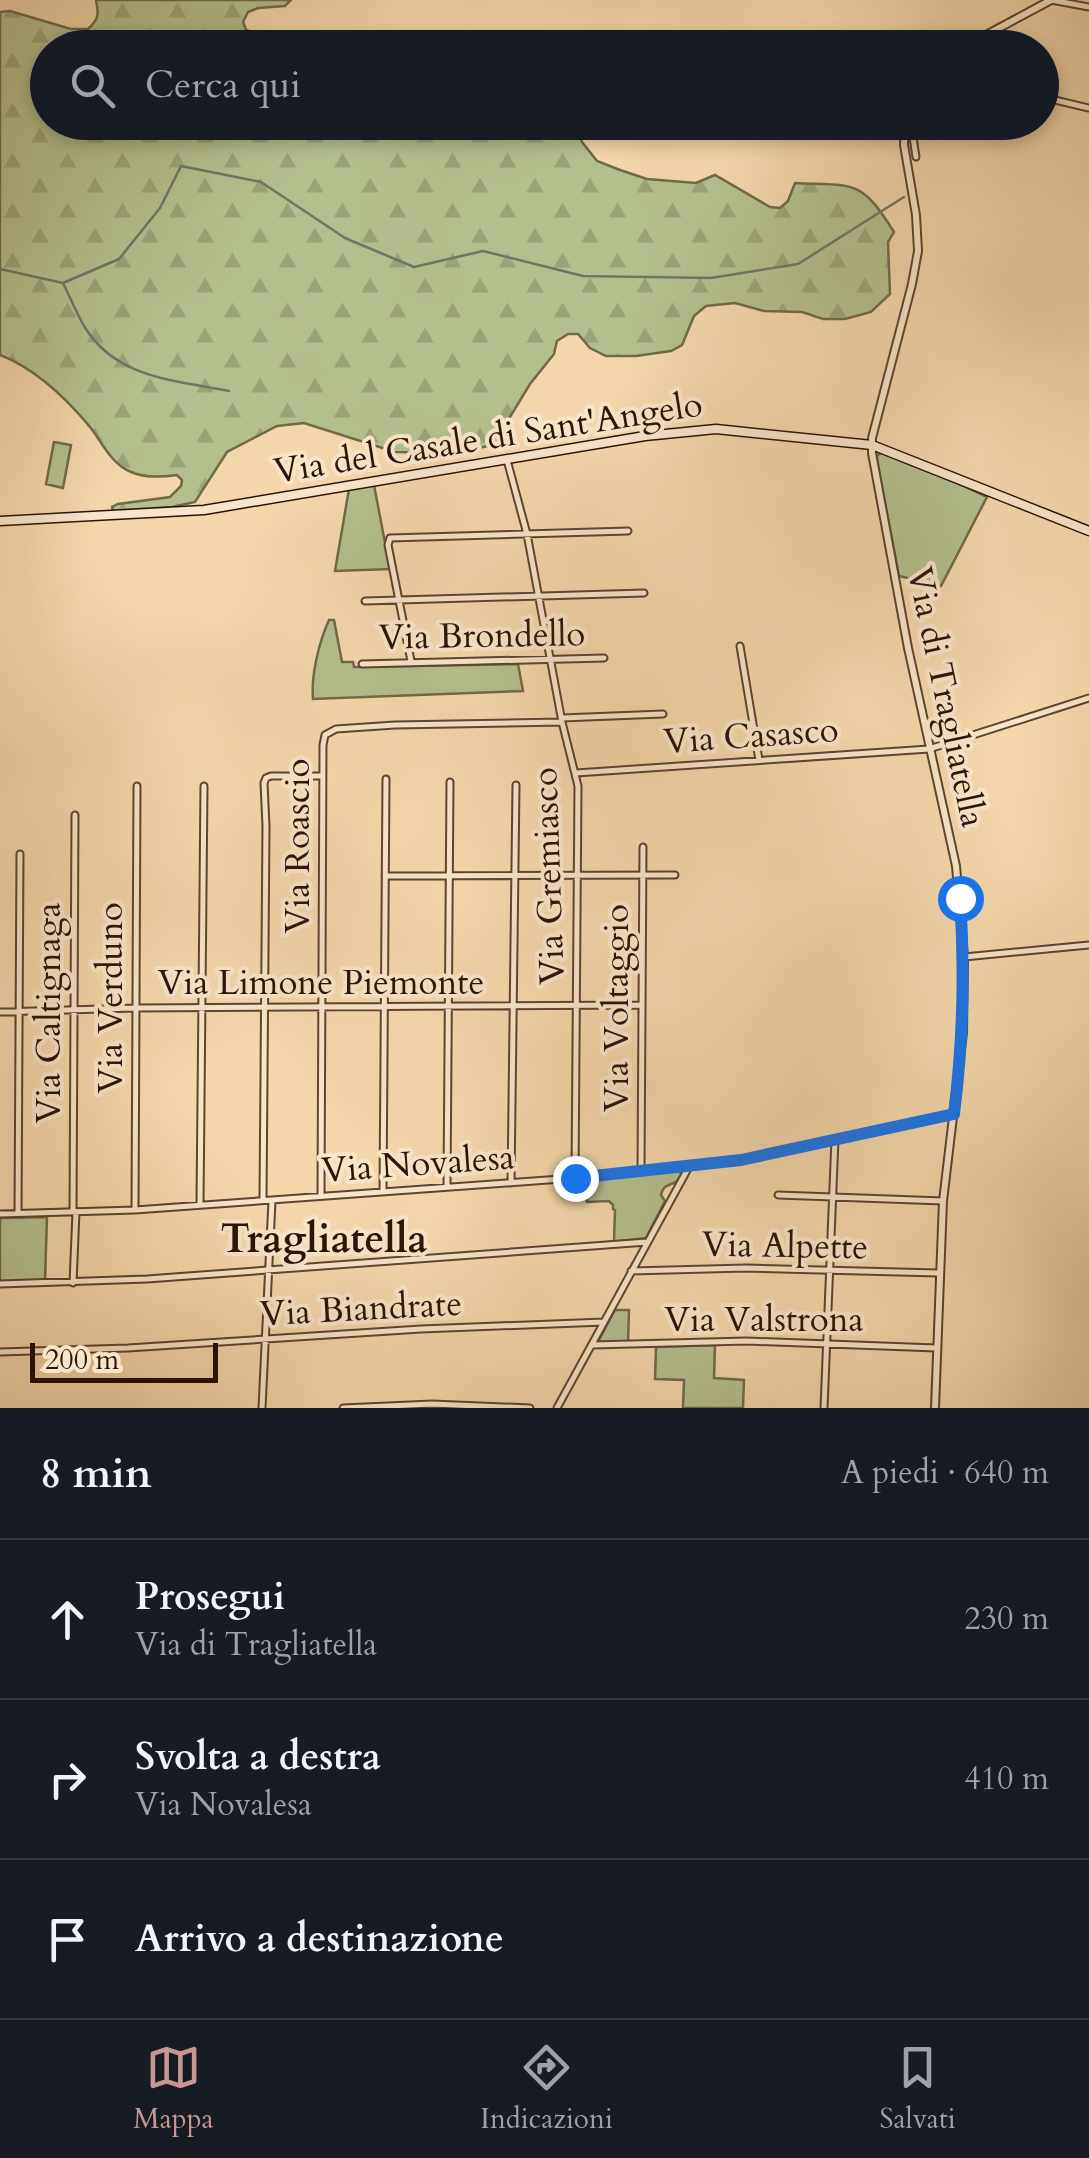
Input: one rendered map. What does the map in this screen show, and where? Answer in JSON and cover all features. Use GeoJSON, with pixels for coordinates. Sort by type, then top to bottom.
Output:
{"type":"FeatureCollection","features":[{"type":"Feature","properties":{"kind":"main road","name":"Via del Casale di Sant'Angelo"},"geometry":{"type":"LineString","coordinates":[[0,521],[204,510],[698,429],[872,445],[1089,531]]}},
{"type":"Feature","properties":{"kind":"street"},"geometry":{"type":"LineString","coordinates":[[995,30],[1051,0],[1089,7]]}},
{"type":"Feature","properties":{"kind":"street"},"geometry":{"type":"LineString","coordinates":[[1059,101],[1089,108]]}},
{"type":"Feature","properties":{"kind":"street","name":"Via di Tragliatella"},"geometry":{"type":"LineString","coordinates":[[904,140],[919,232],[916,268],[872,445],[908,648],[959,881],[964,957],[963,1033],[938,1274],[934,1408]]}},
{"type":"Feature","properties":{"kind":"street"},"geometry":{"type":"LineString","coordinates":[[913,140],[916,157]]}},
{"type":"Feature","properties":{"kind":"street","name":"Via Gremiasco"},"geometry":{"type":"LineString","coordinates":[[507,460],[527,534],[578,789],[575,1178]]}},
{"type":"Feature","properties":{"kind":"street"},"geometry":{"type":"LineString","coordinates":[[411,661],[388,545],[390,538],[628,531]]}},
{"type":"Feature","properties":{"kind":"street"},"geometry":{"type":"LineString","coordinates":[[366,600],[644,593]]}},
{"type":"Feature","properties":{"kind":"street"},"geometry":{"type":"LineString","coordinates":[[740,646],[758,760]]}},
{"type":"Feature","properties":{"kind":"street","name":"Via Brondello"},"geometry":{"type":"LineString","coordinates":[[362,664],[604,658]]}},
{"type":"Feature","properties":{"kind":"street","name":"Via Casasco"},"geometry":{"type":"LineString","coordinates":[[576,774],[930,749],[1089,698]]}},
{"type":"Feature","properties":{"kind":"street","name":"Via Roascio"},"geometry":{"type":"LineString","coordinates":[[321,1196],[322,776],[326,733],[334,729],[395,725],[663,714]]}},
{"type":"Feature","properties":{"kind":"street"},"geometry":{"type":"LineString","coordinates":[[263,1200],[264,780],[272,776],[322,776]]}},
{"type":"Feature","properties":{"kind":"street"},"geometry":{"type":"LineString","coordinates":[[383,1192],[386,780]]}},
{"type":"Feature","properties":{"kind":"street"},"geometry":{"type":"LineString","coordinates":[[447,1187],[450,782]]}},
{"type":"Feature","properties":{"kind":"street","name":"Via Verduno"},"geometry":{"type":"LineString","coordinates":[[135,1210],[137,786]]}},
{"type":"Feature","properties":{"kind":"street"},"geometry":{"type":"LineString","coordinates":[[200,1204],[204,786]]}},
{"type":"Feature","properties":{"kind":"street"},"geometry":{"type":"LineString","coordinates":[[511,1182],[516,786]]}},
{"type":"Feature","properties":{"kind":"street","name":"Via Caltignaga"},"geometry":{"type":"LineString","coordinates":[[73,1283],[76,816]]}},
{"type":"Feature","properties":{"kind":"street","name":"Via Voltaggio"},"geometry":{"type":"LineString","coordinates":[[641,1169],[643,847]]}},
{"type":"Feature","properties":{"kind":"street"},"geometry":{"type":"LineString","coordinates":[[18,1214],[20,854]]}},
{"type":"Feature","properties":{"kind":"street"},"geometry":{"type":"LineString","coordinates":[[385,876],[675,874]]}},
{"type":"Feature","properties":{"kind":"street"},"geometry":{"type":"LineString","coordinates":[[964,957],[1089,945]]}},
{"type":"Feature","properties":{"kind":"street","name":"Via Limone Piemonte"},"geometry":{"type":"LineString","coordinates":[[0,1012],[642,1005]]}},
{"type":"Feature","properties":{"kind":"street","name":"Via Novalesa"},"geometry":{"type":"LineString","coordinates":[[0,1214],[135,1210],[575,1178],[741,1160],[954,1114]]}},
{"type":"Feature","properties":{"kind":"street"},"geometry":{"type":"LineString","coordinates":[[824,1408],[835,1139]]}},
{"type":"Feature","properties":{"kind":"street"},"geometry":{"type":"LineString","coordinates":[[558,1408],[690,1165]]}},
{"type":"Feature","properties":{"kind":"street"},"geometry":{"type":"LineString","coordinates":[[778,1195],[943,1201]]}},
{"type":"Feature","properties":{"kind":"street"},"geometry":{"type":"LineString","coordinates":[[262,1408],[272,1200]]}},
{"type":"Feature","properties":{"kind":"street"},"geometry":{"type":"LineString","coordinates":[[0,1284],[73,1283],[647,1242]]}},
{"type":"Feature","properties":{"kind":"street","name":"Via Alpette"},"geometry":{"type":"LineString","coordinates":[[631,1271],[746,1268],[938,1274]]}},
{"type":"Feature","properties":{"kind":"street","name":"Via Biandrate"},"geometry":{"type":"LineString","coordinates":[[0,1352],[604,1322]]}},
{"type":"Feature","properties":{"kind":"street","name":"Via Valstrona"},"geometry":{"type":"LineString","coordinates":[[592,1346],[747,1341],[936,1348]]}},
{"type":"Feature","properties":{"kind":"street"},"geometry":{"type":"LineString","coordinates":[[343,1408],[432,1404],[530,1408]]}},
{"type":"Feature","properties":{"kind":"green space"},"geometry":{"type":"Polygon","coordinates":[[[96,0],[291,0],[285,6],[248,12],[243,22],[246,30],[30,30],[30,140],[581,140],[597,161],[647,179],[696,183],[715,175],[770,207],[780,208],[788,201],[795,183],[844,186],[854,188],[873,202],[894,232],[888,242],[890,294],[871,312],[845,319],[764,311],[735,303],[706,306],[694,316],[682,345],[671,351],[636,356],[606,356],[590,348],[578,334],[568,334],[557,341],[554,354],[530,384],[493,445],[455,453],[395,452],[304,423],[277,426],[227,452],[195,502],[113,511],[112,507],[118,504],[170,497],[182,480],[177,475],[148,476],[124,468],[60,395],[26,368],[0,355],[0,12],[10,11],[71,29],[88,29],[98,9],[96,0]]]}},
{"type":"Feature","properties":{"kind":"green space"},"geometry":{"type":"Polygon","coordinates":[[[54,442],[71,445],[63,488],[46,484],[54,442]]]}},
{"type":"Feature","properties":{"kind":"green space"},"geometry":{"type":"Polygon","coordinates":[[[882,453],[931,470],[987,497],[941,586],[899,576],[877,461],[877,455],[882,453]]]}},
{"type":"Feature","properties":{"kind":"green space"},"geometry":{"type":"Polygon","coordinates":[[[374,485],[390,569],[335,571],[349,489],[374,485]]]}},
{"type":"Feature","properties":{"kind":"green space"},"geometry":{"type":"Polygon","coordinates":[[[329,620],[334,620],[342,662],[353,662],[354,667],[518,664],[523,691],[313,699],[316,659],[329,620]]]}},
{"type":"Feature","properties":{"kind":"green space"},"geometry":{"type":"Polygon","coordinates":[[[680,1169],[681,1175],[664,1189],[661,1195],[665,1201],[646,1238],[614,1242],[613,1205],[609,1201],[587,1202],[584,1180],[680,1169]]]}},
{"type":"Feature","properties":{"kind":"green space"},"geometry":{"type":"Polygon","coordinates":[[[47,1217],[45,1281],[0,1282],[0,1218],[47,1217]]]}},
{"type":"Feature","properties":{"kind":"green space"},"geometry":{"type":"Polygon","coordinates":[[[615,1310],[629,1310],[628,1342],[602,1342],[599,1340],[615,1310]]]}},
{"type":"Feature","properties":{"kind":"green space"},"geometry":{"type":"Polygon","coordinates":[[[715,1345],[714,1378],[744,1380],[743,1408],[683,1408],[684,1380],[655,1379],[656,1347],[715,1345]]]}},
{"type":"Feature","properties":{"kind":"waterway"},"geometry":{"type":"LineString","coordinates":[[0,269],[63,283],[119,259],[160,208],[181,166],[261,182],[345,238],[414,267],[483,251],[583,276],[711,278],[798,264],[904,197]]}},
{"type":"Feature","properties":{"kind":"waterway"},"geometry":{"type":"LineString","coordinates":[[63,283],[84,326],[113,357],[168,380],[229,391]]}},
{"type":"Feature","properties":{"kind":"district","name":"Tragliatella"},"geometry":{"type":"Point","coordinates":[324,1239]}},
{"type":"Feature","properties":{"kind":"route"},"geometry":{"type":"LineString","coordinates":[[575,1178],[741,1160],[954,1114],[963,1033],[960,898]]}}]}
